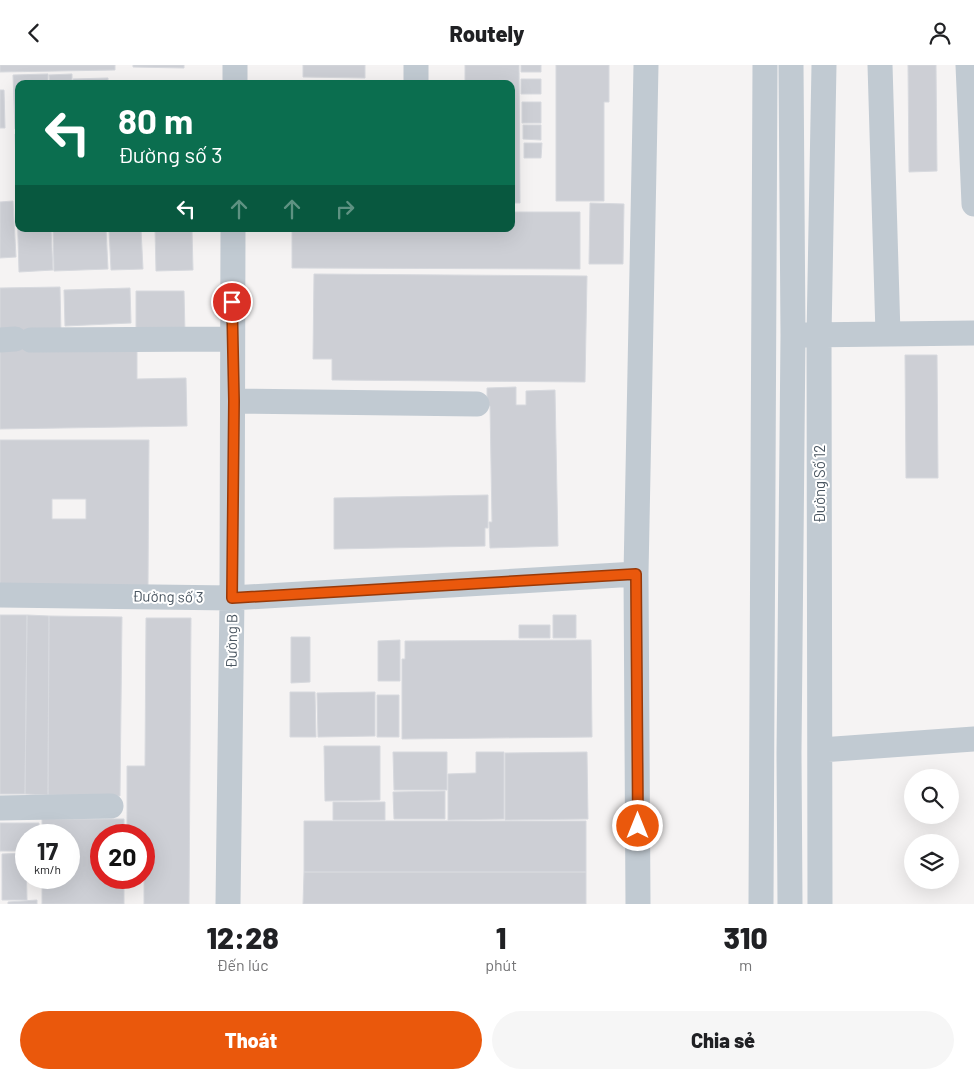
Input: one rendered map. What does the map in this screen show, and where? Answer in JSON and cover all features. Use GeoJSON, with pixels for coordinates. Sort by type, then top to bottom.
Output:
{"type":"FeatureCollection","features":[{"type":"Feature","properties":{"kind":"street"},"geometry":{"type":"LineString","coordinates":[[235,65],[235,80]]}},
{"type":"Feature","properties":{"kind":"street"},"geometry":{"type":"LineString","coordinates":[[416,65],[416,80]]}},
{"type":"Feature","properties":{"kind":"street"},"geometry":{"type":"LineString","coordinates":[[638,904],[636,574],[646,65]]}},
{"type":"Feature","properties":{"kind":"street"},"geometry":{"type":"LineString","coordinates":[[760,904],[765,65]]}},
{"type":"Feature","properties":{"kind":"street","name":"Đường Số 12"},"geometry":{"type":"LineString","coordinates":[[790,904],[789,753],[793,335],[791,65]]}},
{"type":"Feature","properties":{"kind":"street","name":"Đường Số 12"},"geometry":{"type":"LineString","coordinates":[[820,904],[819,335],[824,65]]}},
{"type":"Feature","properties":{"kind":"street"},"geometry":{"type":"LineString","coordinates":[[880,65],[888,334]]}},
{"type":"Feature","properties":{"kind":"street"},"geometry":{"type":"LineString","coordinates":[[968,65],[974,204]]}},
{"type":"Feature","properties":{"kind":"street","name":"Đường B"},"geometry":{"type":"LineString","coordinates":[[228,904],[234,401],[232,339],[233,232]]}},
{"type":"Feature","properties":{"kind":"street"},"geometry":{"type":"LineString","coordinates":[[793,335],[974,333]]}},
{"type":"Feature","properties":{"kind":"street"},"geometry":{"type":"LineString","coordinates":[[15,340],[232,339]]}},
{"type":"Feature","properties":{"kind":"street"},"geometry":{"type":"LineString","coordinates":[[234,401],[477,404]]}},
{"type":"Feature","properties":{"kind":"street","name":"Đường số 3"},"geometry":{"type":"LineString","coordinates":[[0,595],[232,598],[636,574]]}},
{"type":"Feature","properties":{"kind":"street"},"geometry":{"type":"LineString","coordinates":[[821,750],[974,739]]}},
{"type":"Feature","properties":{"kind":"street"},"geometry":{"type":"LineString","coordinates":[[0,808],[111,806]]}},
{"type":"Feature","properties":{"kind":"building"},"geometry":{"type":"Polygon","coordinates":[[[0,65],[115,65],[115,70],[0,72],[0,65]]]}},
{"type":"Feature","properties":{"kind":"building"},"geometry":{"type":"Polygon","coordinates":[[[133,65],[184,65],[184,68],[133,67],[133,65]]]}},
{"type":"Feature","properties":{"kind":"building"},"geometry":{"type":"Polygon","coordinates":[[[303,65],[365,65],[365,78],[303,77],[303,65]]]}},
{"type":"Feature","properties":{"kind":"building"},"geometry":{"type":"Polygon","coordinates":[[[465,65],[519,65],[520,203],[515,203],[515,80],[465,80],[465,65]]]}},
{"type":"Feature","properties":{"kind":"building"},"geometry":{"type":"Polygon","coordinates":[[[521,65],[541,65],[541,72],[521,72],[521,65]]]}},
{"type":"Feature","properties":{"kind":"building"},"geometry":{"type":"Polygon","coordinates":[[[556,65],[609,65],[609,102],[604,102],[604,201],[556,201],[556,65]]]}},
{"type":"Feature","properties":{"kind":"building"},"geometry":{"type":"Polygon","coordinates":[[[908,65],[936,65],[937,171],[909,172],[908,65]]]}},
{"type":"Feature","properties":{"kind":"building"},"geometry":{"type":"Polygon","coordinates":[[[48,74],[48,80],[15,80],[15,129],[13,75],[48,74]]]}},
{"type":"Feature","properties":{"kind":"building"},"geometry":{"type":"Polygon","coordinates":[[[72,74],[72,80],[50,80],[49,75],[72,74]]]}},
{"type":"Feature","properties":{"kind":"building"},"geometry":{"type":"Polygon","coordinates":[[[108,78],[108,80],[73,80],[108,78]]]}},
{"type":"Feature","properties":{"kind":"building"},"geometry":{"type":"Polygon","coordinates":[[[521,79],[541,79],[541,94],[521,94],[521,79]]]}},
{"type":"Feature","properties":{"kind":"building"},"geometry":{"type":"Polygon","coordinates":[[[0,90],[4,90],[5,128],[0,128],[0,90]]]}},
{"type":"Feature","properties":{"kind":"building"},"geometry":{"type":"Polygon","coordinates":[[[522,102],[541,102],[541,123],[522,123],[522,102]]]}},
{"type":"Feature","properties":{"kind":"building"},"geometry":{"type":"Polygon","coordinates":[[[523,125],[541,125],[541,140],[523,139],[523,125]]]}},
{"type":"Feature","properties":{"kind":"building"},"geometry":{"type":"Polygon","coordinates":[[[524,143],[542,143],[541,158],[524,158],[524,143]]]}},
{"type":"Feature","properties":{"kind":"building"},"geometry":{"type":"Polygon","coordinates":[[[13,201],[16,257],[0,258],[0,202],[13,201]]]}},
{"type":"Feature","properties":{"kind":"building"},"geometry":{"type":"Polygon","coordinates":[[[590,203],[624,204],[623,264],[589,264],[590,203]]]}},
{"type":"Feature","properties":{"kind":"building"},"geometry":{"type":"Polygon","coordinates":[[[515,212],[580,212],[580,269],[292,268],[292,232],[515,232],[515,212]]]}},
{"type":"Feature","properties":{"kind":"building"},"geometry":{"type":"Polygon","coordinates":[[[18,232],[51,232],[53,270],[19,272],[18,232]]]}},
{"type":"Feature","properties":{"kind":"building"},"geometry":{"type":"Polygon","coordinates":[[[53,232],[106,232],[108,269],[54,271],[53,232]]]}},
{"type":"Feature","properties":{"kind":"building"},"geometry":{"type":"Polygon","coordinates":[[[109,232],[141,232],[143,269],[111,270],[109,232]]]}},
{"type":"Feature","properties":{"kind":"building"},"geometry":{"type":"Polygon","coordinates":[[[155,232],[192,232],[193,270],[156,271],[155,232]]]}},
{"type":"Feature","properties":{"kind":"building"},"geometry":{"type":"Polygon","coordinates":[[[314,274],[587,276],[585,382],[332,380],[332,359],[313,359],[314,274]]]}},
{"type":"Feature","properties":{"kind":"building"},"geometry":{"type":"Polygon","coordinates":[[[60,287],[61,335],[0,333],[0,288],[60,287]]]}},
{"type":"Feature","properties":{"kind":"building"},"geometry":{"type":"Polygon","coordinates":[[[130,288],[131,323],[65,326],[64,290],[130,288]]]}},
{"type":"Feature","properties":{"kind":"building"},"geometry":{"type":"Polygon","coordinates":[[[136,291],[184,291],[185,334],[136,334],[136,291]]]}},
{"type":"Feature","properties":{"kind":"building"},"geometry":{"type":"Polygon","coordinates":[[[137,346],[137,379],[186,378],[187,426],[0,429],[0,349],[137,346]]]}},
{"type":"Feature","properties":{"kind":"building"},"geometry":{"type":"Polygon","coordinates":[[[905,355],[937,355],[938,478],[906,478],[905,355]]]}},
{"type":"Feature","properties":{"kind":"building"},"geometry":{"type":"Polygon","coordinates":[[[516,387],[516,405],[526,405],[526,391],[555,390],[558,546],[490,548],[489,522],[492,522],[490,406],[487,406],[487,388],[516,387]]]}},
{"type":"Feature","properties":{"kind":"building"},"geometry":{"type":"Polygon","coordinates":[[[0,440],[149,440],[148,587],[0,586],[0,440]],[[52,499],[52,519],[86,519],[86,499],[52,499]]]}},
{"type":"Feature","properties":{"kind":"building"},"geometry":{"type":"Polygon","coordinates":[[[488,495],[488,528],[485,528],[485,546],[334,549],[334,498],[488,495]]]}},
{"type":"Feature","properties":{"kind":"building"},"geometry":{"type":"Polygon","coordinates":[[[0,615],[27,615],[25,794],[0,794],[0,615]]]}},
{"type":"Feature","properties":{"kind":"building"},"geometry":{"type":"Polygon","coordinates":[[[27,615],[49,616],[48,795],[25,794],[27,615]]]}},
{"type":"Feature","properties":{"kind":"building"},"geometry":{"type":"Polygon","coordinates":[[[553,615],[576,615],[576,638],[553,638],[553,615]]]}},
{"type":"Feature","properties":{"kind":"building"},"geometry":{"type":"Polygon","coordinates":[[[49,616],[122,617],[120,796],[48,795],[49,616]]]}},
{"type":"Feature","properties":{"kind":"building"},"geometry":{"type":"Polygon","coordinates":[[[146,618],[191,618],[189,904],[144,904],[144,889],[155,889],[155,824],[127,824],[127,766],[145,766],[146,618]]]}},
{"type":"Feature","properties":{"kind":"building"},"geometry":{"type":"Polygon","coordinates":[[[519,625],[550,625],[550,638],[519,638],[519,625]]]}},
{"type":"Feature","properties":{"kind":"building"},"geometry":{"type":"Polygon","coordinates":[[[291,637],[310,637],[310,682],[291,683],[291,637]]]}},
{"type":"Feature","properties":{"kind":"building"},"geometry":{"type":"Polygon","coordinates":[[[400,640],[400,681],[378,681],[378,641],[400,640]]]}},
{"type":"Feature","properties":{"kind":"building"},"geometry":{"type":"Polygon","coordinates":[[[591,640],[592,737],[402,739],[402,659],[405,659],[405,641],[591,640]]]}},
{"type":"Feature","properties":{"kind":"building"},"geometry":{"type":"Polygon","coordinates":[[[290,692],[315,692],[316,737],[290,737],[290,692]]]}},
{"type":"Feature","properties":{"kind":"building"},"geometry":{"type":"Polygon","coordinates":[[[375,692],[375,736],[318,737],[317,693],[375,692]]]}},
{"type":"Feature","properties":{"kind":"building"},"geometry":{"type":"Polygon","coordinates":[[[377,695],[399,695],[399,737],[377,737],[377,695]]]}},
{"type":"Feature","properties":{"kind":"building"},"geometry":{"type":"Polygon","coordinates":[[[324,746],[380,746],[380,800],[325,801],[324,746]]]}},
{"type":"Feature","properties":{"kind":"building"},"geometry":{"type":"Polygon","coordinates":[[[393,752],[447,752],[447,790],[394,790],[393,752]]]}},
{"type":"Feature","properties":{"kind":"building"},"geometry":{"type":"Polygon","coordinates":[[[476,752],[504,752],[504,819],[448,820],[448,774],[476,773],[476,752]]]}},
{"type":"Feature","properties":{"kind":"building"},"geometry":{"type":"Polygon","coordinates":[[[587,752],[588,819],[505,820],[505,753],[587,752]]]}},
{"type":"Feature","properties":{"kind":"building"},"geometry":{"type":"Polygon","coordinates":[[[445,791],[445,819],[394,819],[393,792],[445,791]]]}},
{"type":"Feature","properties":{"kind":"building"},"geometry":{"type":"Polygon","coordinates":[[[333,802],[385,802],[385,820],[333,820],[333,802]]]}},
{"type":"Feature","properties":{"kind":"building"},"geometry":{"type":"Polygon","coordinates":[[[42,819],[124,819],[124,824],[90,824],[90,889],[124,889],[124,904],[42,904],[42,889],[80,889],[80,824],[42,824],[42,819]]]}},
{"type":"Feature","properties":{"kind":"building"},"geometry":{"type":"Polygon","coordinates":[[[304,821],[586,821],[586,872],[304,872],[304,821]]]}},
{"type":"Feature","properties":{"kind":"building"},"geometry":{"type":"Polygon","coordinates":[[[0,823],[39,823],[15,824],[15,851],[0,851],[0,823]]]}},
{"type":"Feature","properties":{"kind":"building"},"geometry":{"type":"Polygon","coordinates":[[[15,853],[15,889],[27,889],[27,900],[2,900],[2,854],[15,853]]]}},
{"type":"Feature","properties":{"kind":"building"},"geometry":{"type":"Polygon","coordinates":[[[304,872],[586,872],[586,904],[303,904],[304,872]]]}},
{"type":"Feature","properties":{"kind":"building"},"geometry":{"type":"Polygon","coordinates":[[[37,900],[37,904],[8,904],[8,902],[37,900]]]}},
{"type":"Feature","properties":{"kind":"route"},"geometry":{"type":"LineString","coordinates":[[232,302],[234,401],[232,598],[636,574],[638,826]]}}]}
